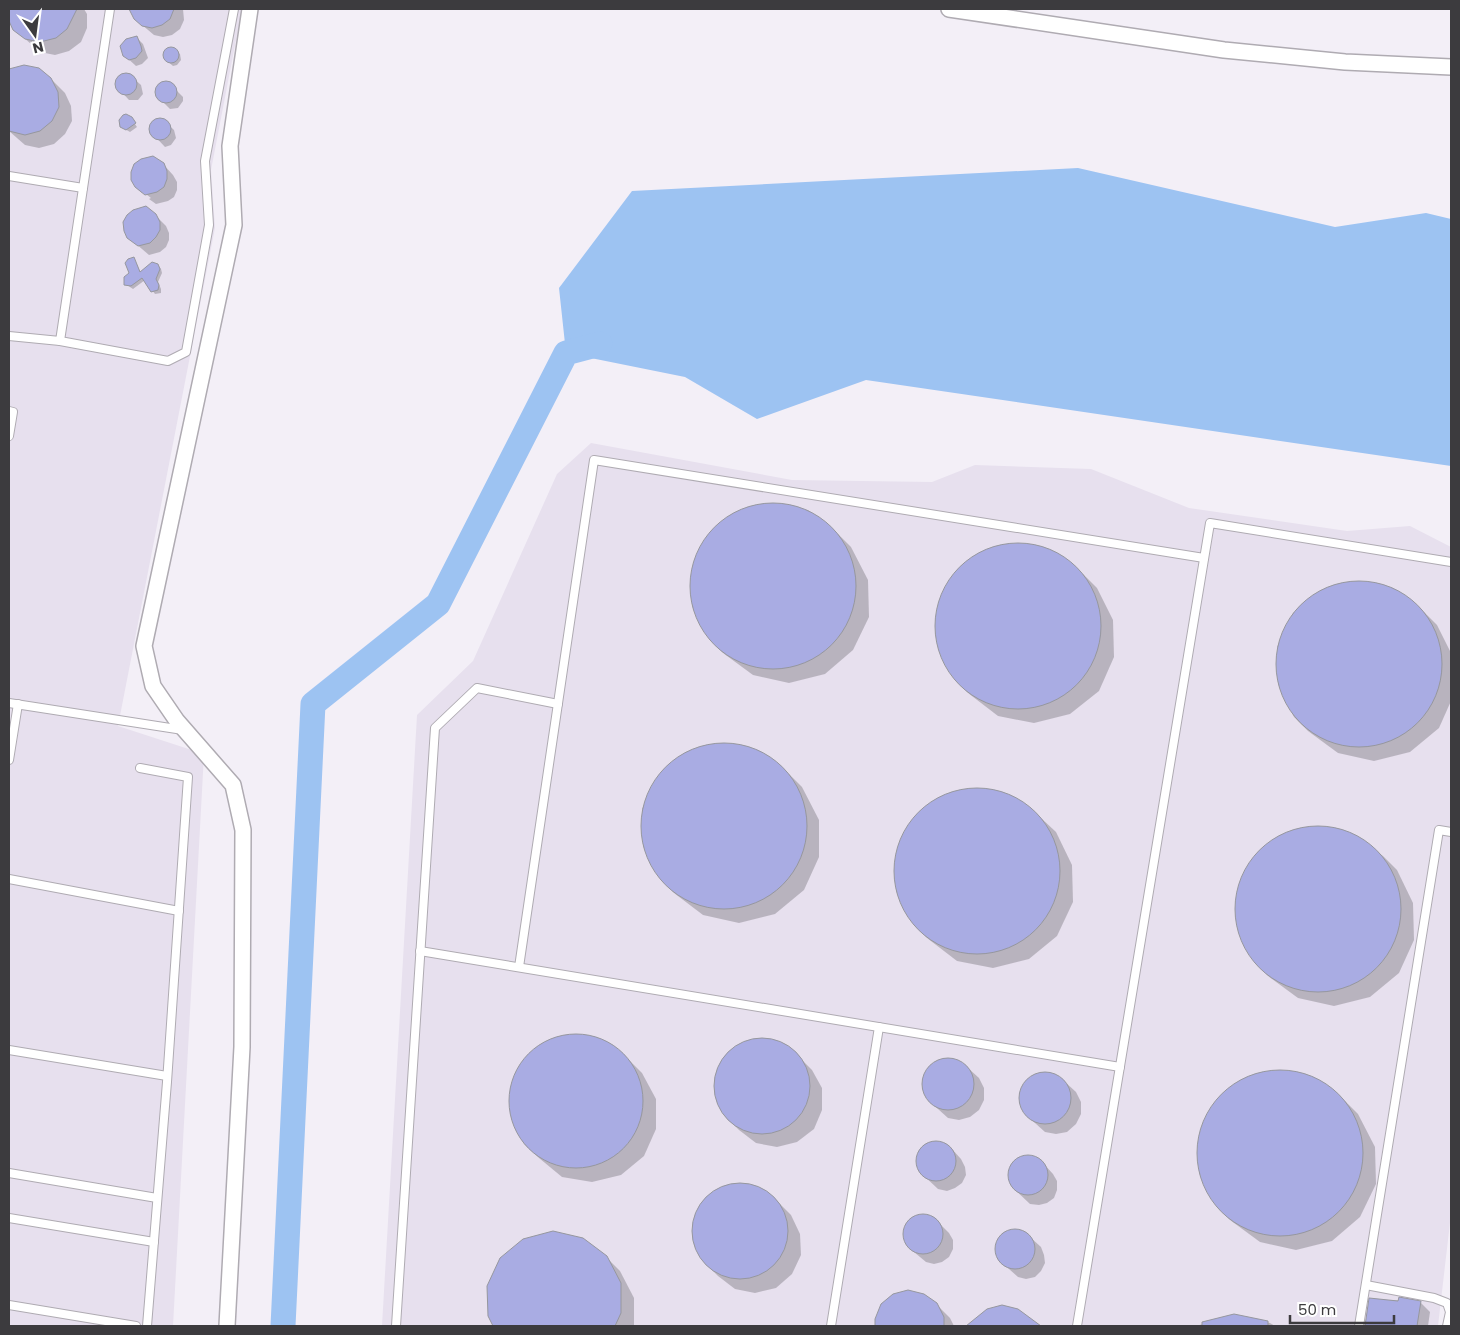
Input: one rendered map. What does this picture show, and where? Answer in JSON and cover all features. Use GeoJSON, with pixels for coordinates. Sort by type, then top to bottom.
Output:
{"type":"FeatureCollection","features":[{"type":"Feature","properties":{"kind":"street"},"geometry":{"type":"LineString","coordinates":[[227,1326],[242,1048],[243,830],[232,785],[185,730],[152,686],[144,646],[234,225],[230,146],[250,9]]}},
{"type":"Feature","properties":{"kind":"street"},"geometry":{"type":"LineString","coordinates":[[949,9],[1224,50],[1345,62],[1451,67]]}},
{"type":"Feature","properties":{"kind":"lane"},"geometry":{"type":"LineString","coordinates":[[60,341],[110,9]]}},
{"type":"Feature","properties":{"kind":"lane"},"geometry":{"type":"LineString","coordinates":[[9,336],[60,341],[168,361],[186,352],[209,225],[205,161],[234,9]]}},
{"type":"Feature","properties":{"kind":"lane"},"geometry":{"type":"LineString","coordinates":[[9,176],[83,188]]}},
{"type":"Feature","properties":{"kind":"lane"},"geometry":{"type":"LineString","coordinates":[[9,411],[13,412],[9,436]]}},
{"type":"Feature","properties":{"kind":"lane"},"geometry":{"type":"LineString","coordinates":[[519,967],[594,460],[1204,558]]}},
{"type":"Feature","properties":{"kind":"lane"},"geometry":{"type":"LineString","coordinates":[[1077,1326],[1210,524],[1451,562]]}},
{"type":"Feature","properties":{"kind":"lane"},"geometry":{"type":"LineString","coordinates":[[396,1326],[435,728],[477,688],[558,704]]}},
{"type":"Feature","properties":{"kind":"lane"},"geometry":{"type":"LineString","coordinates":[[9,703],[185,730]]}},
{"type":"Feature","properties":{"kind":"lane"},"geometry":{"type":"LineString","coordinates":[[9,760],[18,704]]}},
{"type":"Feature","properties":{"kind":"lane"},"geometry":{"type":"LineString","coordinates":[[140,768],[188,777],[147,1326]]}},
{"type":"Feature","properties":{"kind":"lane"},"geometry":{"type":"LineString","coordinates":[[1359,1326],[1439,830],[1451,832]]}},
{"type":"Feature","properties":{"kind":"lane"},"geometry":{"type":"LineString","coordinates":[[9,880],[179,911]]}},
{"type":"Feature","properties":{"kind":"lane"},"geometry":{"type":"LineString","coordinates":[[420,951],[1120,1067]]}},
{"type":"Feature","properties":{"kind":"lane"},"geometry":{"type":"LineString","coordinates":[[830,1326],[879,1027]]}},
{"type":"Feature","properties":{"kind":"lane"},"geometry":{"type":"LineString","coordinates":[[9,1050],[167,1076]]}},
{"type":"Feature","properties":{"kind":"lane"},"geometry":{"type":"LineString","coordinates":[[9,1173],[157,1198]]}},
{"type":"Feature","properties":{"kind":"lane"},"geometry":{"type":"LineString","coordinates":[[9,1218],[154,1242]]}},
{"type":"Feature","properties":{"kind":"lane"},"geometry":{"type":"LineString","coordinates":[[1366,1285],[1434,1298],[1447,1303],[1450,1312],[1447,1326]]}},
{"type":"Feature","properties":{"kind":"lane"},"geometry":{"type":"LineString","coordinates":[[9,1305],[136,1326]]}},
{"type":"Feature","properties":{"kind":"shaded area"},"geometry":{"type":"Polygon","coordinates":[[[9,9],[242,9],[211,170],[215,228],[118,726],[204,754],[173,1326],[9,1326],[9,9]]]}},
{"type":"Feature","properties":{"kind":"shaded area"},"geometry":{"type":"Polygon","coordinates":[[[591,443],[792,480],[932,482],[975,465],[1091,469],[1189,508],[1347,531],[1410,526],[1451,547],[1451,1214],[1438,1326],[382,1326],[417,715],[473,661],[557,474],[591,443]]]}},
{"type":"Feature","properties":{"kind":"water"},"geometry":{"type":"Polygon","coordinates":[[[1078,168],[1335,227],[1426,213],[1451,219],[1451,466],[866,380],[757,419],[685,377],[566,353],[559,288],[632,191],[1078,168]]]}},
{"type":"Feature","properties":{"kind":"building"},"geometry":{"type":"Polygon","coordinates":[[[9,9],[77,9],[67,29],[56,38],[40,42],[25,39],[13,30],[9,21],[9,9]]]}},
{"type":"Feature","properties":{"kind":"building"},"geometry":{"type":"Polygon","coordinates":[[[129,9],[174,9],[170,19],[162,25],[152,28],[142,26],[134,19],[129,9]]]}},
{"type":"Feature","properties":{"kind":"building"},"geometry":{"type":"Polygon","coordinates":[[[137,36],[142,51],[136,58],[129,60],[123,56],[120,46],[126,39],[137,36]]]}},
{"type":"Feature","properties":{"kind":"building"},"geometry":{"type":"Polygon","coordinates":[[[171,47],[179,55],[171,63],[163,55],[171,47]]]}},
{"type":"Feature","properties":{"kind":"building"},"geometry":{"type":"Polygon","coordinates":[[[24,65],[39,68],[51,78],[58,92],[59,107],[52,121],[40,131],[25,135],[9,131],[9,69],[24,65]]]}},
{"type":"Feature","properties":{"kind":"building"},"geometry":{"type":"Polygon","coordinates":[[[126,73],[136,80],[137,84],[130,94],[126,95],[116,88],[115,84],[122,74],[126,73]]]}},
{"type":"Feature","properties":{"kind":"building"},"geometry":{"type":"Polygon","coordinates":[[[166,81],[174,84],[177,92],[174,100],[166,103],[158,100],[155,92],[158,84],[166,81]]]}},
{"type":"Feature","properties":{"kind":"building"},"geometry":{"type":"Polygon","coordinates":[[[126,114],[132,117],[136,123],[126,130],[120,127],[119,120],[126,114]]]}},
{"type":"Feature","properties":{"kind":"building"},"geometry":{"type":"Polygon","coordinates":[[[160,118],[168,121],[171,129],[168,137],[160,140],[152,137],[149,129],[152,121],[160,118]]]}},
{"type":"Feature","properties":{"kind":"building"},"geometry":{"type":"Polygon","coordinates":[[[153,156],[164,163],[167,179],[164,187],[157,192],[145,195],[135,187],[131,180],[131,172],[134,164],[141,159],[153,156]]]}},
{"type":"Feature","properties":{"kind":"building"},"geometry":{"type":"Polygon","coordinates":[[[146,206],[156,214],[160,222],[160,230],[150,243],[138,246],[127,238],[123,222],[133,210],[146,206]]]}},
{"type":"Feature","properties":{"kind":"building"},"geometry":{"type":"Polygon","coordinates":[[[134,257],[140,272],[152,262],[158,264],[160,269],[156,279],[159,285],[158,290],[151,292],[142,278],[131,286],[124,285],[124,277],[129,273],[125,263],[128,259],[134,257]]]}},
{"type":"Feature","properties":{"kind":"building"},"geometry":{"type":"Polygon","coordinates":[[[773,503],[805,509],[832,527],[850,554],[856,586],[850,618],[832,645],[805,663],[773,669],[741,663],[714,645],[696,618],[690,586],[696,554],[714,527],[741,509],[773,503]]]}},
{"type":"Feature","properties":{"kind":"building"},"geometry":{"type":"Polygon","coordinates":[[[1018,543],[1050,549],[1077,567],[1095,594],[1101,626],[1095,658],[1077,685],[1050,703],[1018,709],[986,703],[959,685],[941,658],[935,626],[941,594],[959,567],[986,549],[1018,543]]]}},
{"type":"Feature","properties":{"kind":"building"},"geometry":{"type":"Polygon","coordinates":[[[1359,581],[1391,587],[1418,605],[1436,632],[1442,664],[1436,696],[1418,723],[1391,741],[1359,747],[1327,741],[1300,723],[1282,696],[1276,664],[1282,632],[1300,605],[1327,587],[1359,581]]]}},
{"type":"Feature","properties":{"kind":"building"},"geometry":{"type":"Polygon","coordinates":[[[724,743],[756,749],[783,767],[801,794],[807,826],[801,858],[783,885],[756,903],[724,909],[692,903],[665,885],[647,858],[641,826],[647,794],[665,767],[692,749],[724,743]]]}},
{"type":"Feature","properties":{"kind":"building"},"geometry":{"type":"Polygon","coordinates":[[[977,788],[1009,794],[1036,812],[1054,839],[1060,871],[1054,903],[1036,930],[1009,948],[977,954],[945,948],[918,930],[900,903],[894,871],[900,839],[918,812],[945,794],[977,788]]]}},
{"type":"Feature","properties":{"kind":"building"},"geometry":{"type":"Polygon","coordinates":[[[1318,826],[1350,832],[1377,850],[1395,877],[1401,909],[1395,941],[1377,968],[1350,986],[1318,992],[1286,986],[1259,968],[1241,941],[1235,909],[1241,877],[1259,850],[1286,832],[1318,826]]]}},
{"type":"Feature","properties":{"kind":"building"},"geometry":{"type":"Polygon","coordinates":[[[576,1034],[602,1039],[624,1053],[638,1075],[643,1101],[638,1127],[624,1149],[602,1163],[576,1168],[550,1163],[528,1149],[514,1127],[509,1101],[514,1075],[528,1053],[550,1039],[576,1034]]]}},
{"type":"Feature","properties":{"kind":"building"},"geometry":{"type":"Polygon","coordinates":[[[762,1038],[780,1042],[796,1052],[806,1068],[810,1086],[806,1104],[796,1120],[780,1130],[762,1134],[744,1130],[728,1120],[718,1104],[714,1086],[718,1068],[728,1052],[744,1042],[762,1038]]]}},
{"type":"Feature","properties":{"kind":"building"},"geometry":{"type":"Polygon","coordinates":[[[943,1058],[953,1058],[967,1065],[974,1079],[974,1089],[967,1103],[953,1110],[943,1110],[933,1106],[926,1099],[922,1089],[922,1079],[926,1069],[933,1062],[943,1058]]]}},
{"type":"Feature","properties":{"kind":"building"},"geometry":{"type":"Polygon","coordinates":[[[1280,1070],[1312,1076],[1339,1094],[1357,1121],[1363,1153],[1357,1185],[1339,1212],[1312,1230],[1280,1236],[1248,1230],[1221,1212],[1203,1185],[1197,1153],[1203,1121],[1221,1094],[1248,1076],[1280,1070]]]}},
{"type":"Feature","properties":{"kind":"building"},"geometry":{"type":"Polygon","coordinates":[[[1040,1072],[1050,1072],[1064,1079],[1071,1093],[1071,1103],[1064,1117],[1050,1124],[1040,1124],[1030,1120],[1023,1113],[1019,1103],[1019,1093],[1023,1083],[1030,1076],[1040,1072]]]}},
{"type":"Feature","properties":{"kind":"building"},"geometry":{"type":"Polygon","coordinates":[[[940,1141],[947,1144],[953,1150],[956,1161],[955,1169],[947,1178],[940,1181],[932,1181],[925,1178],[917,1169],[916,1157],[919,1150],[928,1142],[940,1141]]]}},
{"type":"Feature","properties":{"kind":"building"},"geometry":{"type":"Polygon","coordinates":[[[1032,1155],[1039,1158],[1045,1164],[1048,1175],[1047,1183],[1039,1192],[1032,1195],[1024,1195],[1017,1192],[1009,1183],[1008,1171],[1011,1164],[1020,1156],[1032,1155]]]}},
{"type":"Feature","properties":{"kind":"building"},"geometry":{"type":"Polygon","coordinates":[[[740,1183],[758,1187],[774,1197],[784,1213],[788,1231],[784,1249],[774,1265],[758,1275],[740,1279],[722,1275],[706,1265],[696,1249],[692,1231],[696,1213],[706,1197],[722,1187],[740,1183]]]}},
{"type":"Feature","properties":{"kind":"building"},"geometry":{"type":"Polygon","coordinates":[[[927,1214],[934,1217],[940,1223],[943,1234],[942,1242],[934,1251],[927,1254],[919,1254],[912,1251],[904,1242],[903,1230],[906,1223],[915,1215],[927,1214]]]}},
{"type":"Feature","properties":{"kind":"building"},"geometry":{"type":"Polygon","coordinates":[[[1019,1229],[1026,1232],[1032,1238],[1035,1249],[1034,1257],[1026,1266],[1019,1269],[1011,1269],[1004,1266],[996,1257],[995,1245],[998,1238],[1007,1230],[1019,1229]]]}},
{"type":"Feature","properties":{"kind":"building"},"geometry":{"type":"Polygon","coordinates":[[[553,1231],[583,1238],[607,1256],[621,1283],[621,1313],[615,1326],[493,1326],[488,1316],[487,1286],[500,1258],[523,1239],[553,1231]]]}},
{"type":"Feature","properties":{"kind":"building"},"geometry":{"type":"Polygon","coordinates":[[[908,1290],[924,1294],[937,1303],[944,1317],[944,1326],[875,1326],[875,1319],[881,1304],[893,1294],[908,1290]]]}},
{"type":"Feature","properties":{"kind":"building"},"geometry":{"type":"Polygon","coordinates":[[[1399,1297],[1421,1301],[1417,1326],[1365,1326],[1369,1298],[1398,1301],[1399,1297]]]}},
{"type":"Feature","properties":{"kind":"building"},"geometry":{"type":"Polygon","coordinates":[[[1002,1305],[1018,1309],[1041,1326],[966,1326],[987,1309],[1002,1305]]]}},
{"type":"Feature","properties":{"kind":"building"},"geometry":{"type":"Polygon","coordinates":[[[1234,1314],[1268,1321],[1268,1326],[1202,1326],[1202,1322],[1234,1314]]]}},
{"type":"Feature","properties":{"kind":"waterway"},"geometry":{"type":"LineString","coordinates":[[283,1326],[313,704],[438,604],[566,353],[600,344]]}}]}
